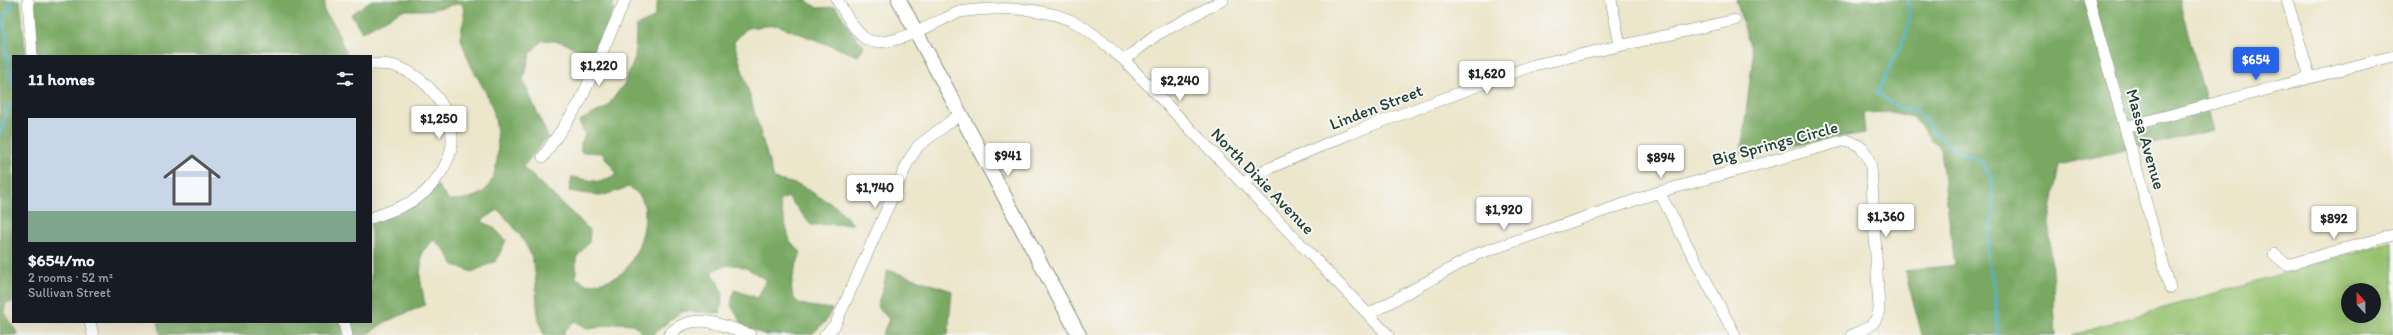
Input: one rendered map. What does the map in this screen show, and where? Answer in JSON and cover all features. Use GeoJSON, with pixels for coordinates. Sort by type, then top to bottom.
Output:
{"type":"FeatureCollection","features":[{"type":"Feature","properties":{"kind":"main road"},"geometry":{"type":"LineString","coordinates":[[899,0],[914,32],[1079,335]]}},
{"type":"Feature","properties":{"kind":"street"},"geometry":{"type":"LineString","coordinates":[[28,0],[32,55]]}},
{"type":"Feature","properties":{"kind":"street"},"geometry":{"type":"LineString","coordinates":[[543,157],[580,102],[625,0]]}},
{"type":"Feature","properties":{"kind":"street","name":"North Dixie Avenue"},"geometry":{"type":"LineString","coordinates":[[838,0],[850,22],[862,37],[872,42],[887,42],[959,12],[1003,5],[1061,16],[1077,23],[1124,60],[1388,335]]}},
{"type":"Feature","properties":{"kind":"street"},"geometry":{"type":"LineString","coordinates":[[1124,60],[1158,34],[1223,0]]}},
{"type":"Feature","properties":{"kind":"street"},"geometry":{"type":"LineString","coordinates":[[1611,0],[1620,45]]}},
{"type":"Feature","properties":{"kind":"street","name":"Massa Avenue"},"geometry":{"type":"LineString","coordinates":[[2089,0],[2170,288]]}},
{"type":"Feature","properties":{"kind":"street"},"geometry":{"type":"LineString","coordinates":[[2287,0],[2310,78]]}},
{"type":"Feature","properties":{"kind":"street","name":"Linden Street"},"geometry":{"type":"LineString","coordinates":[[1242,184],[1256,174],[1351,133],[1534,65],[1735,20]]}},
{"type":"Feature","properties":{"kind":"street"},"geometry":{"type":"LineString","coordinates":[[2125,127],[2393,56]]}},
{"type":"Feature","properties":{"kind":"street"},"geometry":{"type":"LineString","coordinates":[[372,64],[395,66],[419,79],[437,96],[448,118],[452,143],[446,164],[430,188],[399,208],[372,218]]}},
{"type":"Feature","properties":{"kind":"street"},"geometry":{"type":"LineString","coordinates":[[826,335],[835,325],[845,304],[908,162],[918,146],[959,115]]}},
{"type":"Feature","properties":{"kind":"street","name":"Big Springs Circle"},"geometry":{"type":"LineString","coordinates":[[1369,314],[1477,254],[1659,192],[1846,140],[1858,143],[1864,148],[1871,166],[1879,309],[1878,317],[1872,326],[1852,335]]}},
{"type":"Feature","properties":{"kind":"street"},"geometry":{"type":"LineString","coordinates":[[1659,192],[1735,335]]}},
{"type":"Feature","properties":{"kind":"street"},"geometry":{"type":"LineString","coordinates":[[2274,254],[2287,265],[2393,235]]}},
{"type":"Feature","properties":{"kind":"street"},"geometry":{"type":"LineString","coordinates":[[669,335],[673,330],[691,322],[710,321],[750,335]]}},
{"type":"Feature","properties":{"kind":"street"},"geometry":{"type":"LineString","coordinates":[[90,323],[94,335]]}},
{"type":"Feature","properties":{"kind":"street"},"geometry":{"type":"LineString","coordinates":[[344,323],[347,335]]}},
{"type":"Feature","properties":{"kind":"green space"},"geometry":{"type":"Polygon","coordinates":[[[0,0],[20,0],[26,55],[12,55],[12,302],[6,303],[4,313],[19,335],[0,335],[0,0]]]}},
{"type":"Feature","properties":{"kind":"green space"},"geometry":{"type":"Polygon","coordinates":[[[34,0],[325,0],[324,11],[334,24],[347,55],[37,55],[34,0]]]}},
{"type":"Feature","properties":{"kind":"green space"},"geometry":{"type":"Polygon","coordinates":[[[372,0],[613,0],[614,11],[593,56],[562,42],[543,40],[531,52],[523,80],[548,137],[523,167],[590,230],[589,242],[576,258],[576,278],[588,285],[611,279],[623,272],[629,265],[639,246],[645,213],[643,203],[639,195],[629,187],[601,196],[569,191],[572,177],[600,182],[617,174],[602,153],[581,152],[581,143],[585,135],[579,121],[607,107],[624,84],[635,58],[636,26],[654,18],[658,0],[806,0],[817,8],[836,7],[851,31],[864,46],[858,56],[777,25],[747,28],[734,42],[774,179],[800,185],[838,208],[853,224],[811,225],[788,197],[779,201],[790,241],[801,252],[792,280],[792,294],[795,300],[801,304],[832,309],[825,322],[812,334],[766,335],[743,326],[731,305],[734,290],[758,298],[766,280],[746,268],[734,265],[720,267],[712,271],[723,294],[720,313],[681,311],[652,335],[644,335],[633,324],[618,323],[589,329],[575,321],[563,332],[566,335],[544,335],[539,320],[535,272],[530,254],[522,238],[511,223],[498,210],[481,221],[493,227],[506,240],[496,261],[472,272],[454,265],[445,250],[434,240],[422,252],[420,277],[425,305],[385,322],[366,335],[351,335],[349,323],[372,323],[372,220],[437,185],[449,200],[467,199],[483,192],[489,185],[494,175],[498,152],[498,139],[492,107],[461,40],[464,19],[462,3],[429,10],[403,10],[362,32],[351,14],[372,0]]]}},
{"type":"Feature","properties":{"kind":"green space"},"geometry":{"type":"Polygon","coordinates":[[[1736,0],[2179,0],[2214,130],[2059,165],[2049,222],[2056,335],[1922,335],[1905,271],[1955,265],[1940,149],[1913,117],[1891,112],[1863,113],[1865,133],[1741,153],[1753,56],[1736,0]]]}},
{"type":"Feature","properties":{"kind":"green space"},"geometry":{"type":"Polygon","coordinates":[[[2393,241],[2393,335],[2072,335],[2393,241]]]}},
{"type":"Feature","properties":{"kind":"green space"},"geometry":{"type":"Polygon","coordinates":[[[888,270],[952,291],[948,335],[882,335],[889,319],[877,307],[888,270]]]}},
{"type":"Feature","properties":{"kind":"green space"},"geometry":{"type":"Polygon","coordinates":[[[158,323],[341,323],[343,335],[161,335],[158,323]]]}},
{"type":"Feature","properties":{"kind":"waterway"},"geometry":{"type":"LineString","coordinates":[[11,0],[12,8],[5,14],[4,27],[7,35],[5,49],[12,82]]}},
{"type":"Feature","properties":{"kind":"waterway"},"geometry":{"type":"LineString","coordinates":[[1908,0],[1910,19],[1906,35],[1877,93],[1899,108],[1917,110],[1935,133],[1957,151],[1982,162],[1992,178],[1993,212],[1987,259],[1995,288],[1998,335]]}},
{"type":"Feature","properties":{"kind":"waterway"},"geometry":{"type":"LineString","coordinates":[[0,134],[3,128],[5,113],[8,106],[12,105]]}}]}
